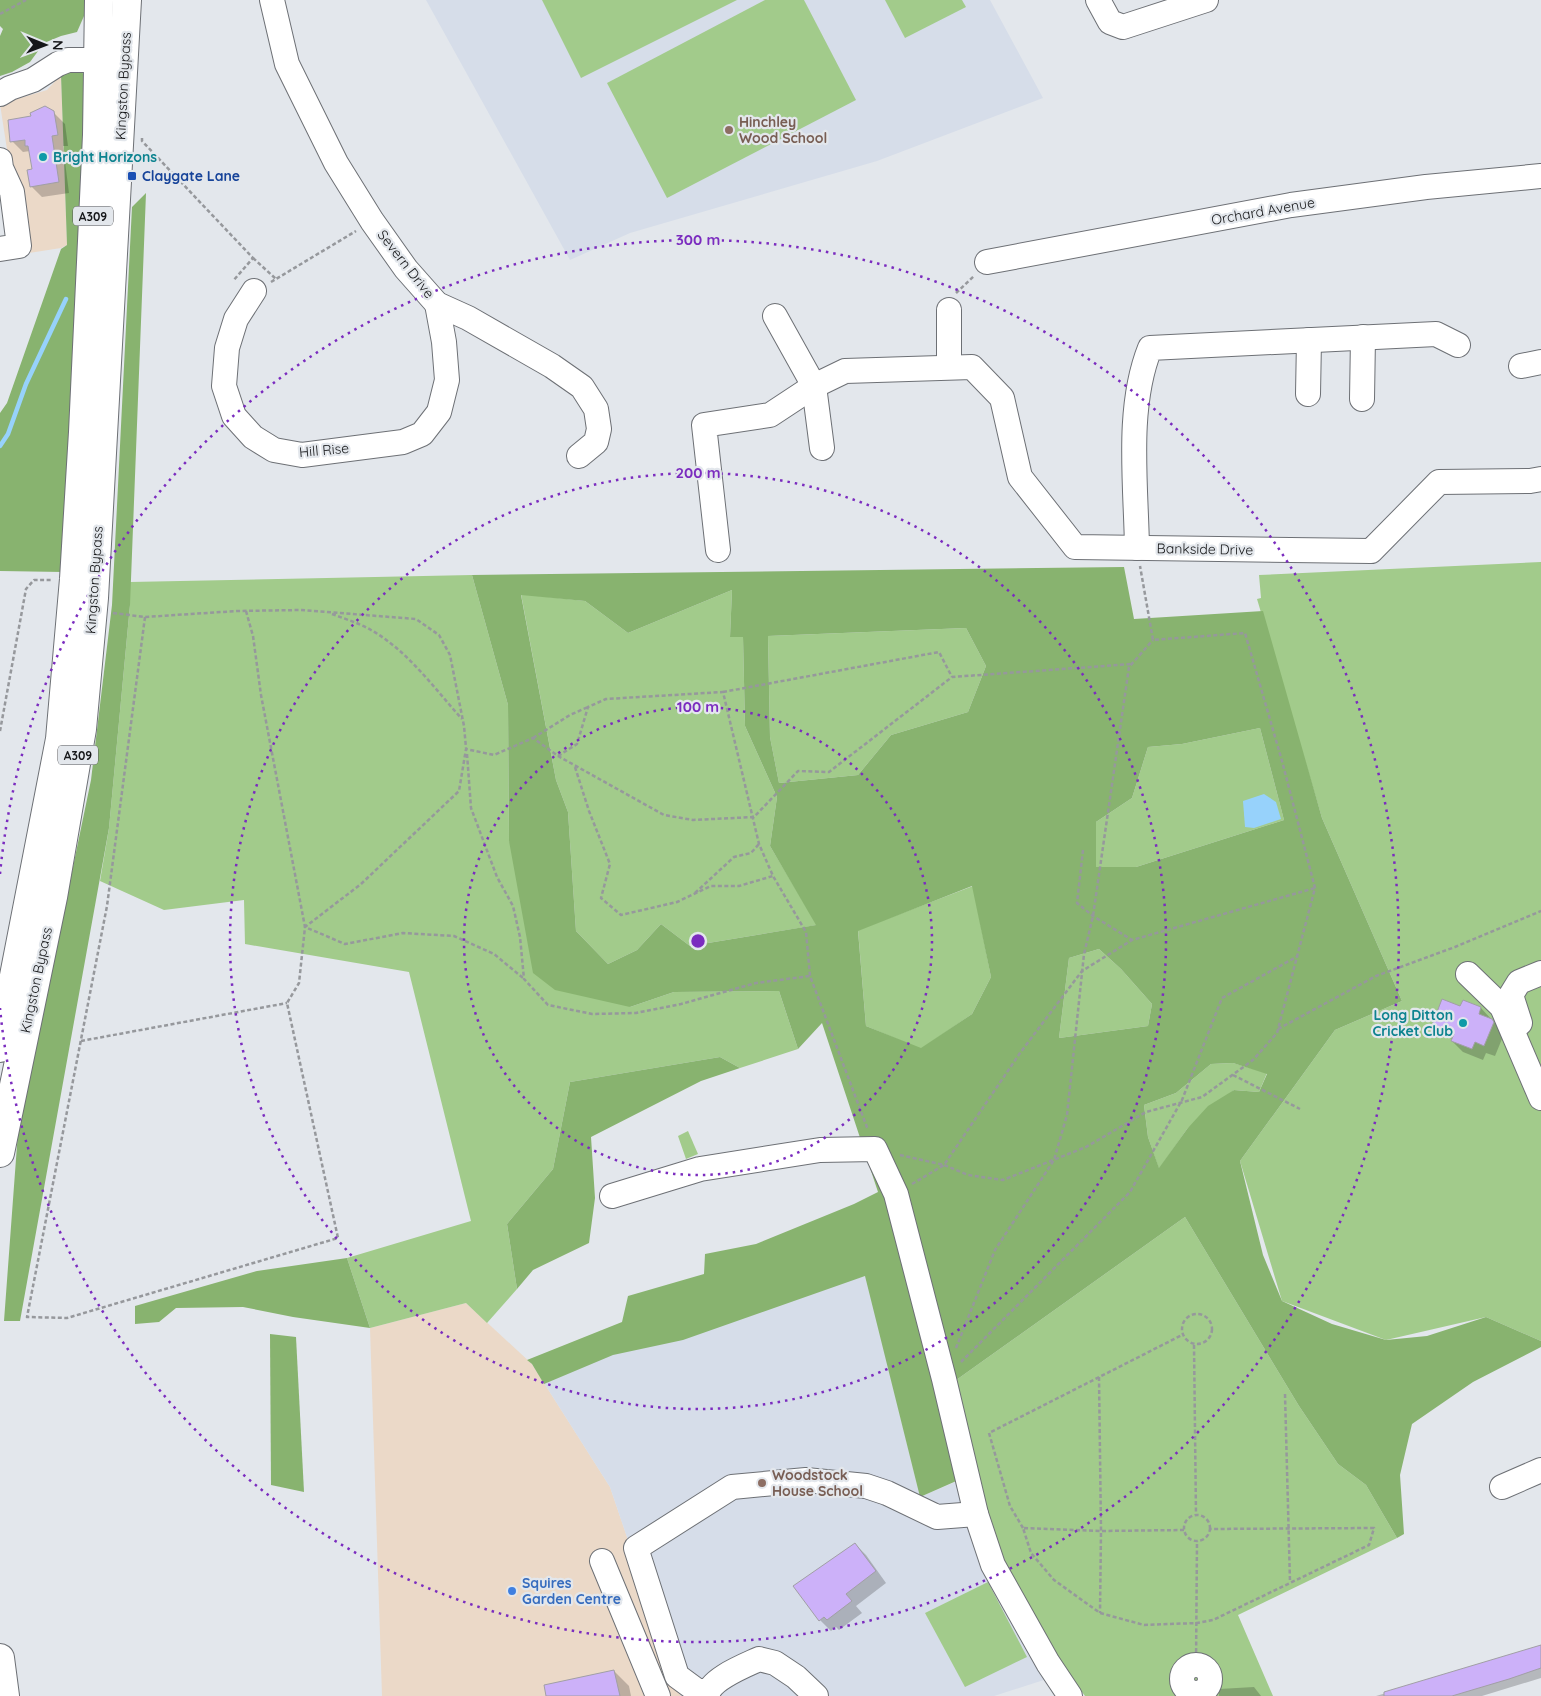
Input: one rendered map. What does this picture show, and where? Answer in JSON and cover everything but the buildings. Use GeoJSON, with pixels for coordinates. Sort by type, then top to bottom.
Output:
{"type":"FeatureCollection","features":[{"type":"Feature","properties":{"kind":"highway","name":"Kingston Bypass"},"geometry":{"type":"LineString","coordinates":[[0,1048],[60,739],[74,579],[83,432],[96,145],[99,0]]}},
{"type":"Feature","properties":{"kind":"highway","name":"Kingston Bypass"},"geometry":{"type":"LineString","coordinates":[[0,1153],[53,897],[82,729],[92,610],[122,119],[127,0]]}},
{"type":"Feature","properties":{"kind":"highway"},"geometry":{"type":"LineString","coordinates":[[0,1658],[5,1696]]}},
{"type":"Feature","properties":{"kind":"street"},"geometry":{"type":"LineString","coordinates":[[0,94],[10,88],[33,80],[68,60],[110,60],[114,56],[119,0]]}},
{"type":"Feature","properties":{"kind":"street","name":"Severn Drive"},"geometry":{"type":"LineString","coordinates":[[272,0],[287,64],[336,163],[372,221],[406,269],[437,304],[468,318],[552,366],[582,387],[596,409],[599,429],[596,442],[579,456]]}},
{"type":"Feature","properties":{"kind":"street"},"geometry":{"type":"LineString","coordinates":[[1098,0],[1110,22],[1123,27],[1206,0]]}},
{"type":"Feature","properties":{"kind":"street"},"geometry":{"type":"LineString","coordinates":[[33,80],[53,53],[64,46],[80,44],[90,40],[97,33]]}},
{"type":"Feature","properties":{"kind":"street"},"geometry":{"type":"LineString","coordinates":[[0,160],[1,168],[12,192],[19,246],[0,249]]}},
{"type":"Feature","properties":{"kind":"street","name":"Orchard Avenue"},"geometry":{"type":"LineString","coordinates":[[987,262],[1291,205],[1426,187],[1541,176]]}},
{"type":"Feature","properties":{"kind":"street","name":"Hill Rise"},"geometry":{"type":"LineString","coordinates":[[244,286],[227,348],[224,386],[226,393],[234,416],[253,438],[274,450],[302,455],[403,442],[422,434],[440,412],[447,380],[444,342],[437,304]]}},
{"type":"Feature","properties":{"kind":"street"},"geometry":{"type":"LineString","coordinates":[[949,310],[949,367]]}},
{"type":"Feature","properties":{"kind":"street"},"geometry":{"type":"LineString","coordinates":[[775,316],[814,386],[822,448]]}},
{"type":"Feature","properties":{"kind":"street"},"geometry":{"type":"LineString","coordinates":[[1138,548],[1135,416],[1142,367],[1150,348],[1436,334],[1458,344]]}},
{"type":"Feature","properties":{"kind":"street"},"geometry":{"type":"LineString","coordinates":[[1362,399],[1363,337]]}},
{"type":"Feature","properties":{"kind":"street"},"geometry":{"type":"LineString","coordinates":[[1308,394],[1309,340]]}},
{"type":"Feature","properties":{"kind":"street","name":"Bankside Drive"},"geometry":{"type":"LineString","coordinates":[[814,386],[845,371],[949,367],[972,368],[1002,398],[1020,477],[1075,547],[1371,551],[1439,482],[1530,481],[1541,479]]}},
{"type":"Feature","properties":{"kind":"street"},"geometry":{"type":"LineString","coordinates":[[718,550],[704,425],[770,415],[814,386]]}},
{"type":"Feature","properties":{"kind":"street"},"geometry":{"type":"LineString","coordinates":[[1541,973],[1519,982],[1511,995],[1527,1046],[1541,1077]]}},
{"type":"Feature","properties":{"kind":"street"},"geometry":{"type":"LineString","coordinates":[[1468,974],[1502,1007],[1541,1098]]}},
{"type":"Feature","properties":{"kind":"street"},"geometry":{"type":"LineString","coordinates":[[612,1196],[700,1168],[820,1150],[875,1149],[896,1194],[976,1514],[993,1565],[1048,1663],[1070,1696]]}},
{"type":"Feature","properties":{"kind":"street"},"geometry":{"type":"LineString","coordinates":[[1502,1487],[1541,1470]]}},
{"type":"Feature","properties":{"kind":"street"},"geometry":{"type":"LineString","coordinates":[[816,1696],[775,1663],[758,1659],[717,1681],[708,1694],[696,1690],[676,1676],[636,1548],[732,1488],[797,1481],[866,1486],[887,1493],[937,1517],[976,1514]]}},
{"type":"Feature","properties":{"kind":"street"},"geometry":{"type":"LineString","coordinates":[[602,1561],[658,1696]]}},
{"type":"Feature","properties":{"kind":"street"},"geometry":{"type":"LineString","coordinates":[[1195,1695],[1184,1686],[1182,1678],[1186,1669],[1196,1665]]}},
{"type":"Feature","properties":{"kind":"path"},"geometry":{"type":"LineString","coordinates":[[0,14],[26,0]]}},
{"type":"Feature","properties":{"kind":"path"},"geometry":{"type":"LineString","coordinates":[[143,131],[142,141],[253,258],[276,279]]}},
{"type":"Feature","properties":{"kind":"path"},"geometry":{"type":"LineString","coordinates":[[244,286],[276,279],[372,221]]}},
{"type":"Feature","properties":{"kind":"path"},"geometry":{"type":"LineString","coordinates":[[244,286],[253,258]]}},
{"type":"Feature","properties":{"kind":"path"},"geometry":{"type":"LineString","coordinates":[[949,310],[950,299],[987,262]]}},
{"type":"Feature","properties":{"kind":"path"},"geometry":{"type":"LineString","coordinates":[[1138,548],[1152,640]]}},
{"type":"Feature","properties":{"kind":"path"},"geometry":{"type":"LineString","coordinates":[[0,731],[26,589],[34,580],[74,579]]}},
{"type":"Feature","properties":{"kind":"path"},"geometry":{"type":"LineString","coordinates":[[92,610],[146,617],[246,611],[302,610],[416,619],[440,635],[450,655],[463,720],[471,808],[497,877],[513,906],[520,937],[524,979]]}},
{"type":"Feature","properties":{"kind":"path"},"geometry":{"type":"LineString","coordinates":[[146,617],[107,906],[27,1317],[67,1318],[338,1238],[287,1003],[299,983],[305,927],[261,695],[253,636],[246,611]]}},
{"type":"Feature","properties":{"kind":"path"},"geometry":{"type":"LineString","coordinates":[[328,612],[371,630],[396,647],[463,720]]}},
{"type":"Feature","properties":{"kind":"path"},"geometry":{"type":"LineString","coordinates":[[723,692],[760,844],[774,876],[806,932],[810,976],[875,1149],[968,1174],[1003,1180],[1054,1160],[1086,1147],[1146,1112],[1202,1097],[1254,1060],[1278,1029],[1315,888],[1282,761],[1245,633],[1152,640],[1129,667],[1093,916],[1084,954],[1067,1115],[1054,1160],[995,1250],[944,1380]]}},
{"type":"Feature","properties":{"kind":"path"},"geometry":{"type":"LineString","coordinates":[[466,749],[494,755],[533,738],[570,715],[606,699],[723,692],[939,652],[952,677]]}},
{"type":"Feature","properties":{"kind":"path"},"geometry":{"type":"LineString","coordinates":[[533,738],[558,756],[664,815],[693,820],[754,817],[798,770],[829,772],[952,677],[1132,664]]}},
{"type":"Feature","properties":{"kind":"path"},"geometry":{"type":"LineString","coordinates":[[558,756],[577,744],[588,707]]}},
{"type":"Feature","properties":{"kind":"path"},"geometry":{"type":"LineString","coordinates":[[305,927],[361,884],[459,791],[466,749]]}},
{"type":"Feature","properties":{"kind":"path"},"geometry":{"type":"LineString","coordinates":[[574,765],[589,812],[610,864],[601,898],[621,915],[677,902],[711,886],[739,886],[774,876]]}},
{"type":"Feature","properties":{"kind":"path"},"geometry":{"type":"LineString","coordinates":[[693,894],[734,857],[751,853],[760,844]]}},
{"type":"Feature","properties":{"kind":"path"},"geometry":{"type":"LineString","coordinates":[[1083,850],[1077,903],[1093,916],[1132,940]]}},
{"type":"Feature","properties":{"kind":"path"},"geometry":{"type":"LineString","coordinates":[[896,1194],[944,1166],[1020,1053],[1082,970],[1132,940],[1315,888]]}},
{"type":"Feature","properties":{"kind":"path"},"geometry":{"type":"LineString","coordinates":[[1278,1029],[1376,976],[1456,947],[1541,911]]}},
{"type":"Feature","properties":{"kind":"path"},"geometry":{"type":"LineString","coordinates":[[305,927],[344,944],[402,933],[454,936],[494,954],[524,979],[548,1005],[592,1014],[636,1013],[681,1004],[756,983],[810,976]]}},
{"type":"Feature","properties":{"kind":"path"},"geometry":{"type":"LineString","coordinates":[[944,1380],[1130,1192],[1181,1103],[1222,998],[1298,956]]}},
{"type":"Feature","properties":{"kind":"path"},"geometry":{"type":"LineString","coordinates":[[81,1041],[287,1003]]}},
{"type":"Feature","properties":{"kind":"path"},"geometry":{"type":"LineString","coordinates":[[1233,1075],[1300,1108]]}},
{"type":"Feature","properties":{"kind":"path"},"geometry":{"type":"LineString","coordinates":[[1196,1314],[1206,1316],[1211,1324],[1211,1335],[1204,1343],[1194,1345],[1189,1343],[1182,1335],[1181,1325],[1187,1317],[1196,1314]]}},
{"type":"Feature","properties":{"kind":"path"},"geometry":{"type":"LineString","coordinates":[[1182,1335],[989,1433],[1010,1506],[1022,1528],[1032,1553],[1054,1580],[1100,1613],[1144,1625],[1197,1623],[1213,1620],[1369,1545],[1374,1528],[1209,1529]]}},
{"type":"Feature","properties":{"kind":"path"},"geometry":{"type":"LineString","coordinates":[[1194,1345],[1196,1515]]}},
{"type":"Feature","properties":{"kind":"path"},"geometry":{"type":"LineString","coordinates":[[1099,1377],[1100,1613]]}},
{"type":"Feature","properties":{"kind":"path"},"geometry":{"type":"LineString","coordinates":[[1285,1394],[1290,1582]]}},
{"type":"Feature","properties":{"kind":"path"},"geometry":{"type":"LineString","coordinates":[[1196,1515],[1206,1519],[1209,1529],[1207,1536],[1198,1540],[1188,1537],[1184,1530],[1186,1520],[1196,1515]]}},
{"type":"Feature","properties":{"kind":"path"},"geometry":{"type":"LineString","coordinates":[[1022,1528],[1101,1531],[1184,1530]]}},
{"type":"Feature","properties":{"kind":"path"},"geometry":{"type":"LineString","coordinates":[[1196,1665],[1198,1540]]}},
{"type":"Feature","properties":{"kind":"shaded area","name":"Hinchley Wood School"},"geometry":{"type":"Polygon","coordinates":[[[426,0],[990,0],[1043,98],[877,161],[630,233],[570,260],[426,0]]]}},
{"type":"Feature","properties":{"kind":"shaded area"},"geometry":{"type":"Polygon","coordinates":[[[61,75],[67,245],[61,248],[29,253],[20,192],[10,169],[0,104],[47,90],[61,75]]]}},
{"type":"Feature","properties":{"kind":"shaded area","name":"Woodstock House School"},"geometry":{"type":"Polygon","coordinates":[[[866,1276],[920,1497],[960,1480],[1050,1678],[994,1696],[681,1696],[610,1487],[532,1364],[866,1276]]]}},
{"type":"Feature","properties":{"kind":"shaded area","name":"Squires Garden Centre"},"geometry":{"type":"Polygon","coordinates":[[[466,1303],[532,1364],[610,1487],[681,1696],[382,1696],[370,1328],[466,1303]]]}},
{"type":"Feature","properties":{"kind":"green space"},"geometry":{"type":"Polygon","coordinates":[[[0,0],[84,0],[84,16],[77,32],[44,43],[30,62],[0,76],[0,36],[3,29],[0,26],[0,0]]]}},
{"type":"Feature","properties":{"kind":"green space"},"geometry":{"type":"Polygon","coordinates":[[[542,0],[737,0],[581,78],[542,0]]]}},
{"type":"Feature","properties":{"kind":"green space"},"geometry":{"type":"Polygon","coordinates":[[[765,0],[804,0],[856,100],[667,198],[607,83],[765,0]]]}},
{"type":"Feature","properties":{"kind":"green space"},"geometry":{"type":"Polygon","coordinates":[[[885,0],[962,0],[966,7],[905,38],[885,0]]]}},
{"type":"Feature","properties":{"kind":"green space"},"geometry":{"type":"Polygon","coordinates":[[[71,69],[81,70],[87,81],[63,572],[0,571],[0,413],[7,403],[61,249],[67,245],[61,75],[71,69]]]}},
{"type":"Feature","properties":{"kind":"green space"},"geometry":{"type":"Polygon","coordinates":[[[146,193],[130,605],[109,828],[20,1321],[4,1321],[18,1132],[91,780],[112,605],[132,207],[146,193]]]}},
{"type":"Feature","properties":{"kind":"green space"},"geometry":{"type":"Polygon","coordinates":[[[1541,562],[1541,1341],[1486,1317],[1386,1340],[1282,1301],[1240,1161],[1335,1030],[1402,1001],[1322,818],[1257,599],[1261,598],[1259,575],[1541,562]]]}},
{"type":"Feature","properties":{"kind":"green space"},"geometry":{"type":"Polygon","coordinates":[[[1124,567],[1134,619],[1263,611],[1322,818],[1402,1001],[1335,1030],[1240,1161],[1263,1255],[1282,1301],[1332,1324],[1386,1340],[1427,1336],[1486,1317],[1541,1341],[1541,1347],[1473,1382],[1412,1424],[1400,1475],[1404,1534],[1397,1538],[1366,1485],[1338,1464],[1299,1406],[1185,1217],[952,1383],[979,1471],[920,1497],[865,1276],[683,1340],[613,1355],[544,1384],[532,1364],[527,1360],[622,1322],[628,1296],[704,1274],[705,1254],[756,1244],[854,1204],[878,1192],[822,1023],[798,1049],[779,991],[674,992],[630,1007],[555,990],[533,973],[509,841],[508,705],[472,575],[1124,567]],[[732,590],[628,633],[585,601],[521,595],[556,780],[568,812],[576,931],[608,964],[637,950],[661,924],[690,946],[816,925],[770,846],[777,797],[745,726],[743,637],[730,637],[732,590]],[[966,628],[768,636],[770,737],[779,783],[858,775],[891,735],[968,712],[986,666],[966,628]],[[1260,728],[1182,744],[1148,747],[1132,798],[1096,822],[1096,867],[1136,867],[1284,820],[1260,728]],[[972,886],[858,931],[866,1026],[921,1048],[972,1014],[991,977],[972,886]],[[1099,949],[1069,958],[1059,1038],[1148,1026],[1152,1004],[1121,969],[1099,949]],[[1233,1063],[1211,1064],[1176,1093],[1144,1105],[1148,1137],[1159,1168],[1187,1129],[1208,1106],[1234,1090],[1259,1092],[1267,1074],[1233,1063]]]}},
{"type":"Feature","properties":{"kind":"green space"},"geometry":{"type":"Polygon","coordinates":[[[472,575],[508,705],[509,841],[630,1007],[674,992],[779,991],[798,1049],[740,1068],[720,1057],[570,1082],[553,1169],[507,1224],[517,1289],[487,1323],[466,1303],[370,1328],[347,1258],[471,1221],[409,972],[245,944],[244,900],[164,910],[100,881],[109,828],[130,605],[130,582],[472,575]]]}},
{"type":"Feature","properties":{"kind":"green space"},"geometry":{"type":"Polygon","coordinates":[[[732,590],[730,637],[743,637],[745,726],[777,797],[770,846],[817,925],[690,946],[661,924],[637,950],[608,964],[576,931],[568,812],[556,780],[521,594],[585,601],[628,633],[732,590]]]}},
{"type":"Feature","properties":{"kind":"green space"},"geometry":{"type":"Polygon","coordinates":[[[966,628],[986,666],[968,712],[891,735],[858,775],[779,783],[770,737],[768,636],[966,628]]]}},
{"type":"Feature","properties":{"kind":"green space"},"geometry":{"type":"Polygon","coordinates":[[[1260,728],[1284,820],[1136,867],[1096,867],[1096,822],[1132,798],[1148,747],[1182,744],[1260,728]]]}},
{"type":"Feature","properties":{"kind":"green space"},"geometry":{"type":"Polygon","coordinates":[[[973,886],[991,977],[972,1014],[921,1049],[866,1026],[858,930],[973,886]]]}},
{"type":"Feature","properties":{"kind":"green space"},"geometry":{"type":"Polygon","coordinates":[[[1099,949],[1121,969],[1152,1004],[1148,1026],[1059,1038],[1069,958],[1099,949]]]}},
{"type":"Feature","properties":{"kind":"green space"},"geometry":{"type":"Polygon","coordinates":[[[720,1057],[740,1068],[701,1081],[591,1137],[595,1198],[589,1243],[533,1270],[517,1289],[507,1224],[553,1169],[570,1082],[720,1057]]]}},
{"type":"Feature","properties":{"kind":"green space"},"geometry":{"type":"Polygon","coordinates":[[[1233,1063],[1267,1073],[1259,1092],[1234,1090],[1187,1129],[1159,1169],[1148,1137],[1144,1105],[1176,1093],[1211,1064],[1233,1063]]]}},
{"type":"Feature","properties":{"kind":"green space"},"geometry":{"type":"Polygon","coordinates":[[[688,1131],[698,1154],[686,1159],[678,1136],[688,1131]]]}},
{"type":"Feature","properties":{"kind":"green space"},"geometry":{"type":"Polygon","coordinates":[[[1185,1217],[1299,1406],[1338,1464],[1366,1485],[1397,1538],[1238,1615],[1273,1696],[1085,1696],[1052,1652],[1002,1557],[978,1489],[979,1471],[952,1383],[1185,1217]]]}},
{"type":"Feature","properties":{"kind":"green space"},"geometry":{"type":"Polygon","coordinates":[[[347,1258],[370,1328],[293,1317],[243,1307],[176,1308],[159,1322],[135,1324],[135,1306],[257,1271],[347,1258]]]}},
{"type":"Feature","properties":{"kind":"green space"},"geometry":{"type":"Polygon","coordinates":[[[270,1334],[296,1337],[304,1492],[271,1485],[270,1334]]]}},
{"type":"Feature","properties":{"kind":"green space"},"geometry":{"type":"Polygon","coordinates":[[[988,1582],[1027,1657],[965,1687],[925,1613],[988,1582]]]}},
{"type":"Feature","properties":{"kind":"water"},"geometry":{"type":"Polygon","coordinates":[[[1264,794],[1276,802],[1281,819],[1254,828],[1245,827],[1243,801],[1264,794]]]}},
{"type":"Feature","properties":{"kind":"waterway"},"geometry":{"type":"LineString","coordinates":[[0,446],[8,434],[26,384],[66,299]]}},
{"type":"Feature","properties":{"kind":"place","name":"Hinchley Wood School"},"geometry":{"type":"Point","coordinates":[729,130]}},
{"type":"Feature","properties":{"kind":"place","name":"Bright Horizons"},"geometry":{"type":"Point","coordinates":[43,157]}},
{"type":"Feature","properties":{"kind":"place","name":"Claygate Lane"},"geometry":{"type":"Point","coordinates":[132,176]}},
{"type":"Feature","properties":{"kind":"place","name":"Long Ditton Cricket Club"},"geometry":{"type":"Point","coordinates":[1463,1023]}},
{"type":"Feature","properties":{"kind":"place","name":"Woodstock House School"},"geometry":{"type":"Point","coordinates":[762,1483]}},
{"type":"Feature","properties":{"kind":"place","name":"Squires Garden Centre"},"geometry":{"type":"Point","coordinates":[512,1591]}}]}
